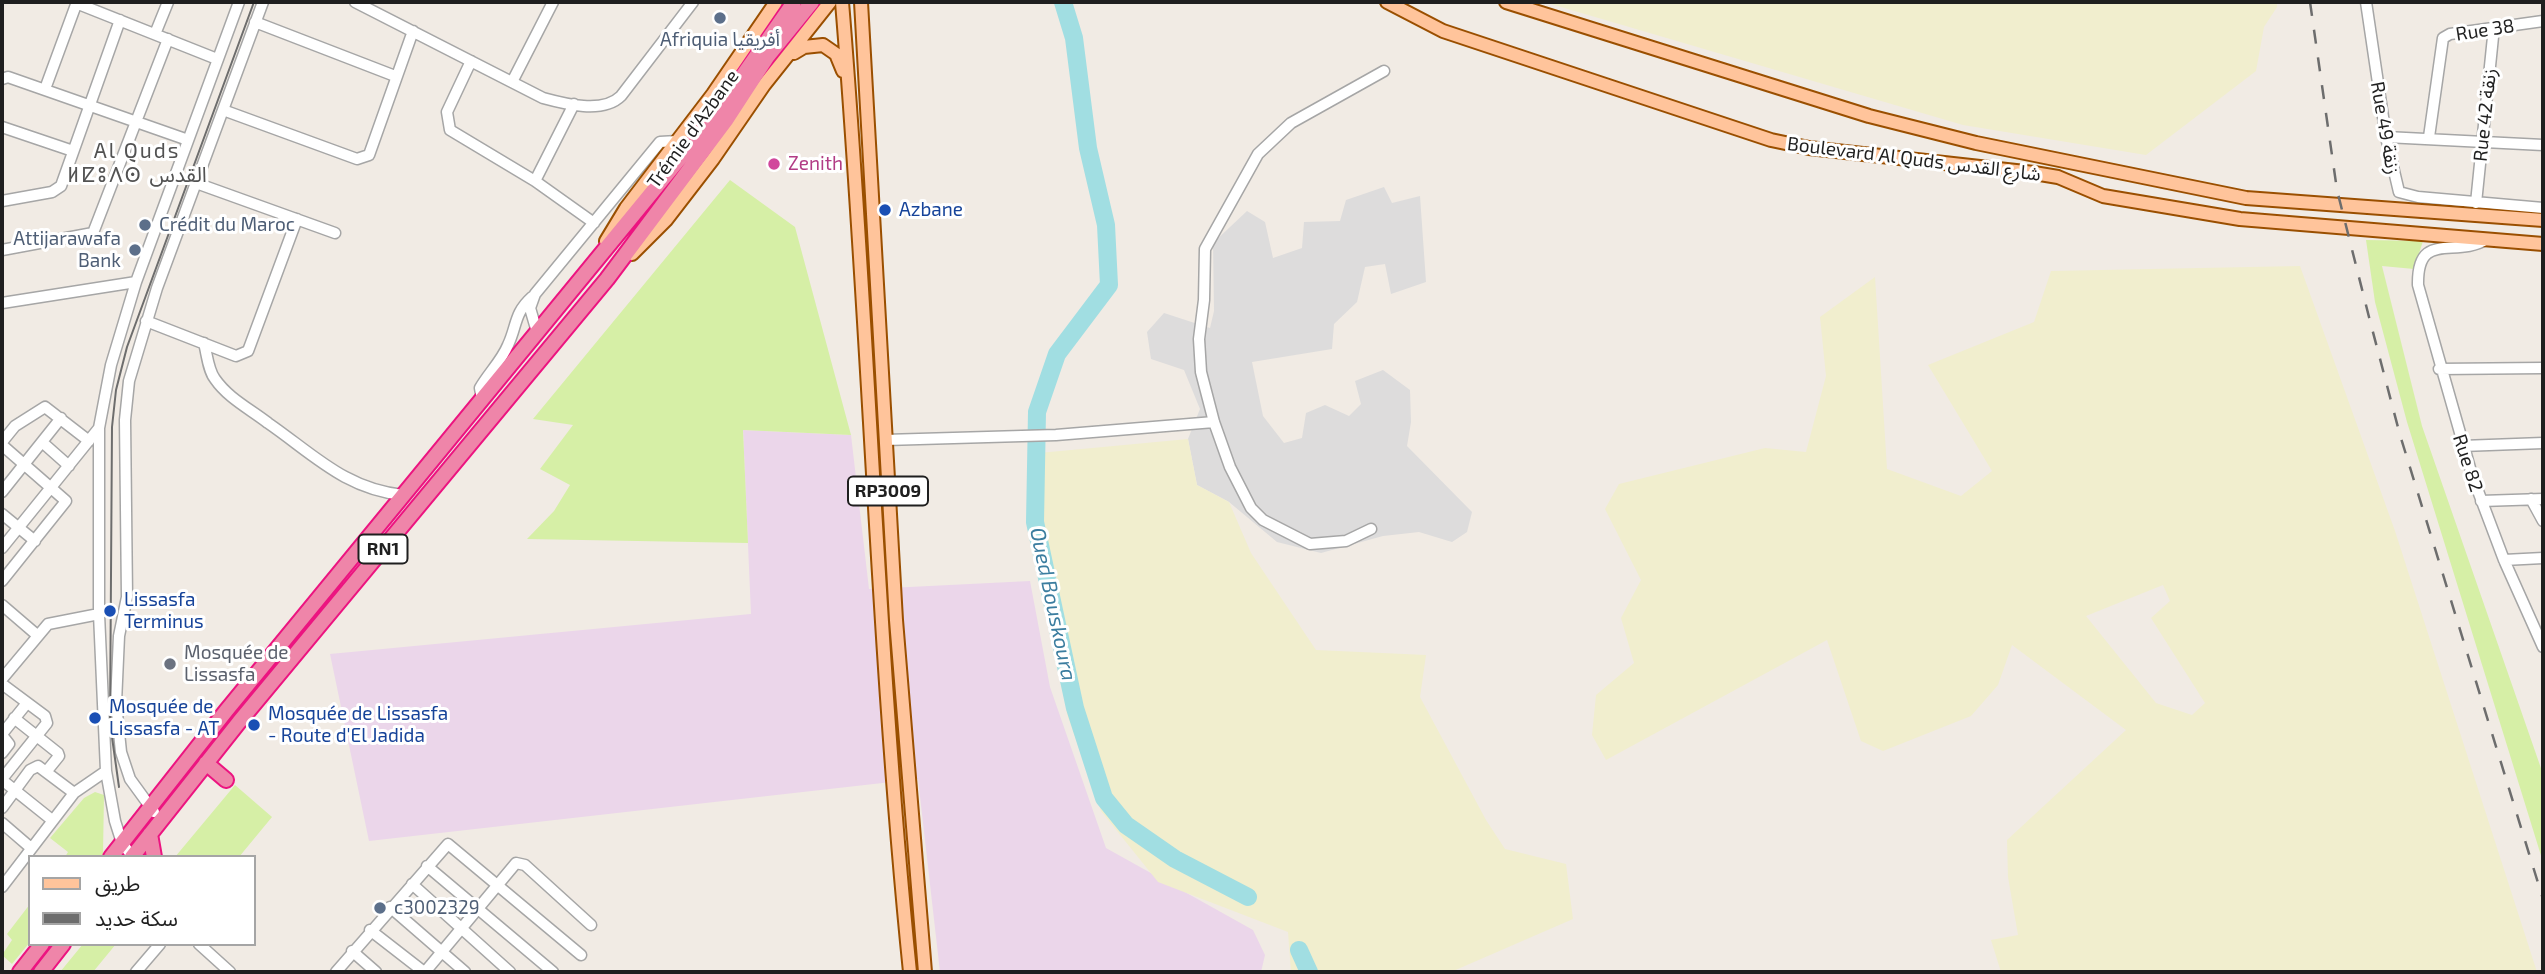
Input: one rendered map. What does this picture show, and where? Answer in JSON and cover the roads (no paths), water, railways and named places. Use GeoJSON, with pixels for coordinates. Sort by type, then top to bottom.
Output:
{"type":"FeatureCollection","features":[{"type":"Feature","properties":{"kind":"highway","name":"Trémie d'Azbane"},"geometry":{"type":"LineString","coordinates":[[590,267],[713,118],[761,45],[794,2]]}},
{"type":"Feature","properties":{"kind":"highway","name":"Trémie d'Azbane"},"geometry":{"type":"LineString","coordinates":[[607,279],[727,119],[768,56],[812,2]]}},
{"type":"Feature","properties":{"kind":"highway","name":"RN1"},"geometry":{"type":"LineString","coordinates":[[113,855],[590,267]]}},
{"type":"Feature","properties":{"kind":"highway","name":"RN1"},"geometry":{"type":"LineString","coordinates":[[134,855],[206,763],[607,279]]}},
{"type":"Feature","properties":{"kind":"highway"},"geometry":{"type":"LineString","coordinates":[[206,763],[226,780]]}},
{"type":"Feature","properties":{"kind":"highway"},"geometry":{"type":"LineString","coordinates":[[150,834],[154,855]]}},
{"type":"Feature","properties":{"kind":"highway"},"geometry":{"type":"LineString","coordinates":[[19,972],[40,946]]}},
{"type":"Feature","properties":{"kind":"highway"},"geometry":{"type":"LineString","coordinates":[[41,972],[61,946]]}},
{"type":"Feature","properties":{"kind":"main road"},"geometry":{"type":"LineString","coordinates":[[762,19],[768,2]]}},
{"type":"Feature","properties":{"kind":"main road"},"geometry":{"type":"LineString","coordinates":[[590,267],[625,208],[713,94],[776,2]]}},
{"type":"Feature","properties":{"kind":"main road"},"geometry":{"type":"LineString","coordinates":[[607,279],[666,220],[830,2]]}},
{"type":"Feature","properties":{"kind":"main road","name":"RP3009"},"geometry":{"type":"LineString","coordinates":[[842,2],[858,200],[882,635],[910,972]]}},
{"type":"Feature","properties":{"kind":"main road","name":"Boulevard Al Quds شارع القدس"},"geometry":{"type":"LineString","coordinates":[[1387,2],[1443,31],[1771,140],[1809,148],[2034,173],[2058,177],[2103,196],[2240,219],[2543,244]]}},
{"type":"Feature","properties":{"kind":"main road","name":"Boulevard Al Quds شارع القدس"},"geometry":{"type":"LineString","coordinates":[[1506,2],[1869,116],[1976,143],[2246,198],[2543,220]]}},
{"type":"Feature","properties":{"kind":"main road","name":"RP3009"},"geometry":{"type":"LineString","coordinates":[[861,4],[885,440],[912,844],[925,972]]}},
{"type":"Feature","properties":{"kind":"main road"},"geometry":{"type":"LineString","coordinates":[[788,57],[814,45],[830,48],[840,62],[849,95]]}},
{"type":"Feature","properties":{"kind":"street"},"geometry":{"type":"LineString","coordinates":[[45,89],[76,2],[216,59]]}},
{"type":"Feature","properties":{"kind":"street"},"geometry":{"type":"LineString","coordinates":[[155,34],[168,2]]}},
{"type":"Feature","properties":{"kind":"street"},"geometry":{"type":"LineString","coordinates":[[131,855],[122,843],[106,771],[99,614],[99,428],[111,365],[136,282],[239,2]]}},
{"type":"Feature","properties":{"kind":"street"},"geometry":{"type":"LineString","coordinates":[[161,820],[137,792],[125,761],[116,703],[119,636],[127,597],[125,421],[131,374],[146,321],[263,2]]}},
{"type":"Feature","properties":{"kind":"street"},"geometry":{"type":"LineString","coordinates":[[355,2],[368,5],[543,98],[601,106],[614,103],[693,2]]}},
{"type":"Feature","properties":{"kind":"street"},"geometry":{"type":"LineString","coordinates":[[512,82],[552,5],[538,2]]}},
{"type":"Feature","properties":{"kind":"street","name":"Rue 49 زنقة"},"geometry":{"type":"LineString","coordinates":[[2366,2],[2386,137],[2399,192],[2405,196],[2543,208]]}},
{"type":"Feature","properties":{"kind":"street"},"geometry":{"type":"LineString","coordinates":[[2,201],[57,190],[120,20]]}},
{"type":"Feature","properties":{"kind":"street","name":"Rue 38"},"geometry":{"type":"LineString","coordinates":[[2429,137],[2440,43],[2450,34],[2543,21]]}},
{"type":"Feature","properties":{"kind":"street"},"geometry":{"type":"LineString","coordinates":[[255,22],[395,76]]}},
{"type":"Feature","properties":{"kind":"street","name":"Rue 42 زنقة"},"geometry":{"type":"LineString","coordinates":[[2476,203],[2494,27]]}},
{"type":"Feature","properties":{"kind":"street"},"geometry":{"type":"LineString","coordinates":[[223,110],[357,159],[365,158],[369,155],[413,31]]}},
{"type":"Feature","properties":{"kind":"street"},"geometry":{"type":"LineString","coordinates":[[2,250],[93,233],[168,39]]}},
{"type":"Feature","properties":{"kind":"street"},"geometry":{"type":"LineString","coordinates":[[471,61],[447,112],[448,127],[452,133],[535,181],[594,223]]}},
{"type":"Feature","properties":{"kind":"street"},"geometry":{"type":"LineString","coordinates":[[1371,529],[1346,541],[1310,544],[1262,520],[1243,495],[1214,422],[1203,383],[1199,339],[1205,249],[1249,168],[1272,140],[1291,123],[1384,71]]}},
{"type":"Feature","properties":{"kind":"street"},"geometry":{"type":"LineString","coordinates":[[2,79],[8,77],[45,89],[188,141]]}},
{"type":"Feature","properties":{"kind":"street"},"geometry":{"type":"LineString","coordinates":[[535,181],[574,104]]}},
{"type":"Feature","properties":{"kind":"street"},"geometry":{"type":"LineString","coordinates":[[2,127],[73,151]]}},
{"type":"Feature","properties":{"kind":"street"},"geometry":{"type":"LineString","coordinates":[[2386,137],[2429,137],[2543,145]]}},
{"type":"Feature","properties":{"kind":"street"},"geometry":{"type":"LineString","coordinates":[[482,399],[480,388],[508,347],[512,325],[524,304],[660,142],[677,141]]}},
{"type":"Feature","properties":{"kind":"street"},"geometry":{"type":"LineString","coordinates":[[196,183],[335,233]]}},
{"type":"Feature","properties":{"kind":"street"},"geometry":{"type":"LineString","coordinates":[[146,321],[236,356],[248,351],[297,219]]}},
{"type":"Feature","properties":{"kind":"street","name":"Rue 82"},"geometry":{"type":"LineString","coordinates":[[2487,239],[2466,248],[2436,248],[2421,260],[2418,270],[2420,298],[2462,446],[2481,501],[2504,561],[2543,648]]}},
{"type":"Feature","properties":{"kind":"street"},"geometry":{"type":"LineString","coordinates":[[2,303],[136,282]]}},
{"type":"Feature","properties":{"kind":"street"},"geometry":{"type":"LineString","coordinates":[[535,294],[530,308],[537,332]]}},
{"type":"Feature","properties":{"kind":"street"},"geometry":{"type":"LineString","coordinates":[[204,343],[212,376],[223,390],[245,407],[334,471],[375,492],[403,495]]}},
{"type":"Feature","properties":{"kind":"street"},"geometry":{"type":"LineString","coordinates":[[2440,369],[2543,368]]}},
{"type":"Feature","properties":{"kind":"street"},"geometry":{"type":"LineString","coordinates":[[2,581],[66,501],[2,444],[15,426],[40,409],[48,408],[89,441]]}},
{"type":"Feature","properties":{"kind":"street"},"geometry":{"type":"LineString","coordinates":[[2,492],[61,418]]}},
{"type":"Feature","properties":{"kind":"street"},"geometry":{"type":"LineString","coordinates":[[885,440],[1056,435],[1214,422]]}},
{"type":"Feature","properties":{"kind":"street"},"geometry":{"type":"LineString","coordinates":[[2,548],[99,428]]}},
{"type":"Feature","properties":{"kind":"street"},"geometry":{"type":"LineString","coordinates":[[42,442],[69,466]]}},
{"type":"Feature","properties":{"kind":"street"},"geometry":{"type":"LineString","coordinates":[[2462,446],[2543,443]]}},
{"type":"Feature","properties":{"kind":"street"},"geometry":{"type":"LineString","coordinates":[[2531,499],[2543,521]]}},
{"type":"Feature","properties":{"kind":"street"},"geometry":{"type":"LineString","coordinates":[[2481,501],[2543,499]]}},
{"type":"Feature","properties":{"kind":"street"},"geometry":{"type":"LineString","coordinates":[[2,514],[35,541]]}},
{"type":"Feature","properties":{"kind":"street"},"geometry":{"type":"LineString","coordinates":[[2504,561],[2543,558]]}},
{"type":"Feature","properties":{"kind":"street"},"geometry":{"type":"LineString","coordinates":[[4,610],[37,635]]}},
{"type":"Feature","properties":{"kind":"street"},"geometry":{"type":"LineString","coordinates":[[52,820],[2,780],[47,723],[45,716],[2,682],[37,635],[55,620],[99,614]]}},
{"type":"Feature","properties":{"kind":"street"},"geometry":{"type":"LineString","coordinates":[[2,753],[9,744],[2,735],[27,703]]}},
{"type":"Feature","properties":{"kind":"street"},"geometry":{"type":"LineString","coordinates":[[14,719],[59,756],[46,772]]}},
{"type":"Feature","properties":{"kind":"street"},"geometry":{"type":"LineString","coordinates":[[2,808],[30,770],[38,766],[74,793]]}},
{"type":"Feature","properties":{"kind":"street"},"geometry":{"type":"LineString","coordinates":[[2,887],[5,874],[31,848],[74,793],[106,771]]}},
{"type":"Feature","properties":{"kind":"street"},"geometry":{"type":"LineString","coordinates":[[2,823],[31,848]]}},
{"type":"Feature","properties":{"kind":"street"},"geometry":{"type":"LineString","coordinates":[[336,972],[444,845],[451,844],[581,955]]}},
{"type":"Feature","properties":{"kind":"street"},"geometry":{"type":"LineString","coordinates":[[370,930],[424,972],[516,863],[524,865],[590,925]]}},
{"type":"Feature","properties":{"kind":"street"},"geometry":{"type":"LineString","coordinates":[[428,866],[553,972]]}},
{"type":"Feature","properties":{"kind":"street"},"geometry":{"type":"LineString","coordinates":[[412,884],[510,972]]}},
{"type":"Feature","properties":{"kind":"street"},"geometry":{"type":"LineString","coordinates":[[390,907],[465,972]]}},
{"type":"Feature","properties":{"kind":"street"},"geometry":{"type":"LineString","coordinates":[[142,970],[159,946]]}},
{"type":"Feature","properties":{"kind":"street"},"geometry":{"type":"LineString","coordinates":[[201,946],[230,972]]}},
{"type":"Feature","properties":{"kind":"street"},"geometry":{"type":"LineString","coordinates":[[352,951],[376,972]]}},
{"type":"Feature","properties":{"kind":"waterway","name":"Oued Bouskoura"},"geometry":{"type":"LineString","coordinates":[[1063,2],[1074,38],[1088,148],[1106,225],[1109,285],[1057,354],[1037,412],[1035,522],[1075,708],[1104,798],[1126,825],[1175,859],[1248,897]]}},
{"type":"Feature","properties":{"kind":"waterway","name":"Oued Bouskoura"},"geometry":{"type":"LineString","coordinates":[[1299,950],[1309,972]]}},
{"type":"Feature","properties":{"kind":"tram line"},"geometry":{"type":"LineString","coordinates":[[119,787],[110,723],[112,427],[116,390],[127,347],[254,2]]}},
{"type":"Feature","properties":{"kind":"railway"},"geometry":{"type":"LineString","coordinates":[[2310,2],[2337,190],[2369,317],[2400,435],[2543,899]]}},
{"type":"Feature","properties":{"kind":"place","name":"Afriquia أفريقيا"},"geometry":{"type":"Point","coordinates":[720,18]}},
{"type":"Feature","properties":{"kind":"place","name":"Zenith"},"geometry":{"type":"Point","coordinates":[774,164]}},
{"type":"Feature","properties":{"kind":"place","name":"Azbane"},"geometry":{"type":"Point","coordinates":[885,210]}},
{"type":"Feature","properties":{"kind":"place","name":"Crédit du Maroc"},"geometry":{"type":"Point","coordinates":[145,225]}},
{"type":"Feature","properties":{"kind":"place","name":"Attijarawafa Bank"},"geometry":{"type":"Point","coordinates":[135,250]}},
{"type":"Feature","properties":{"kind":"place","name":"Lissasfa Terminus"},"geometry":{"type":"Point","coordinates":[110,611]}},
{"type":"Feature","properties":{"kind":"place","name":"Mosquée de Lissasfa"},"geometry":{"type":"Point","coordinates":[170,664]}},
{"type":"Feature","properties":{"kind":"place","name":"Mosquée de Lissasfa - AT"},"geometry":{"type":"Point","coordinates":[95,718]}},
{"type":"Feature","properties":{"kind":"place","name":"Mosquée de Lissasfa - Route d'El Jadida"},"geometry":{"type":"Point","coordinates":[254,725]}},
{"type":"Feature","properties":{"kind":"place","name":"c3002329"},"geometry":{"type":"Point","coordinates":[380,908]}},
{"type":"Feature","properties":{"kind":"district","name":"Al Quds ⵍⵇⵓⴷⵙ القدس"},"geometry":{"type":"Point","coordinates":[137,163]}}]}
